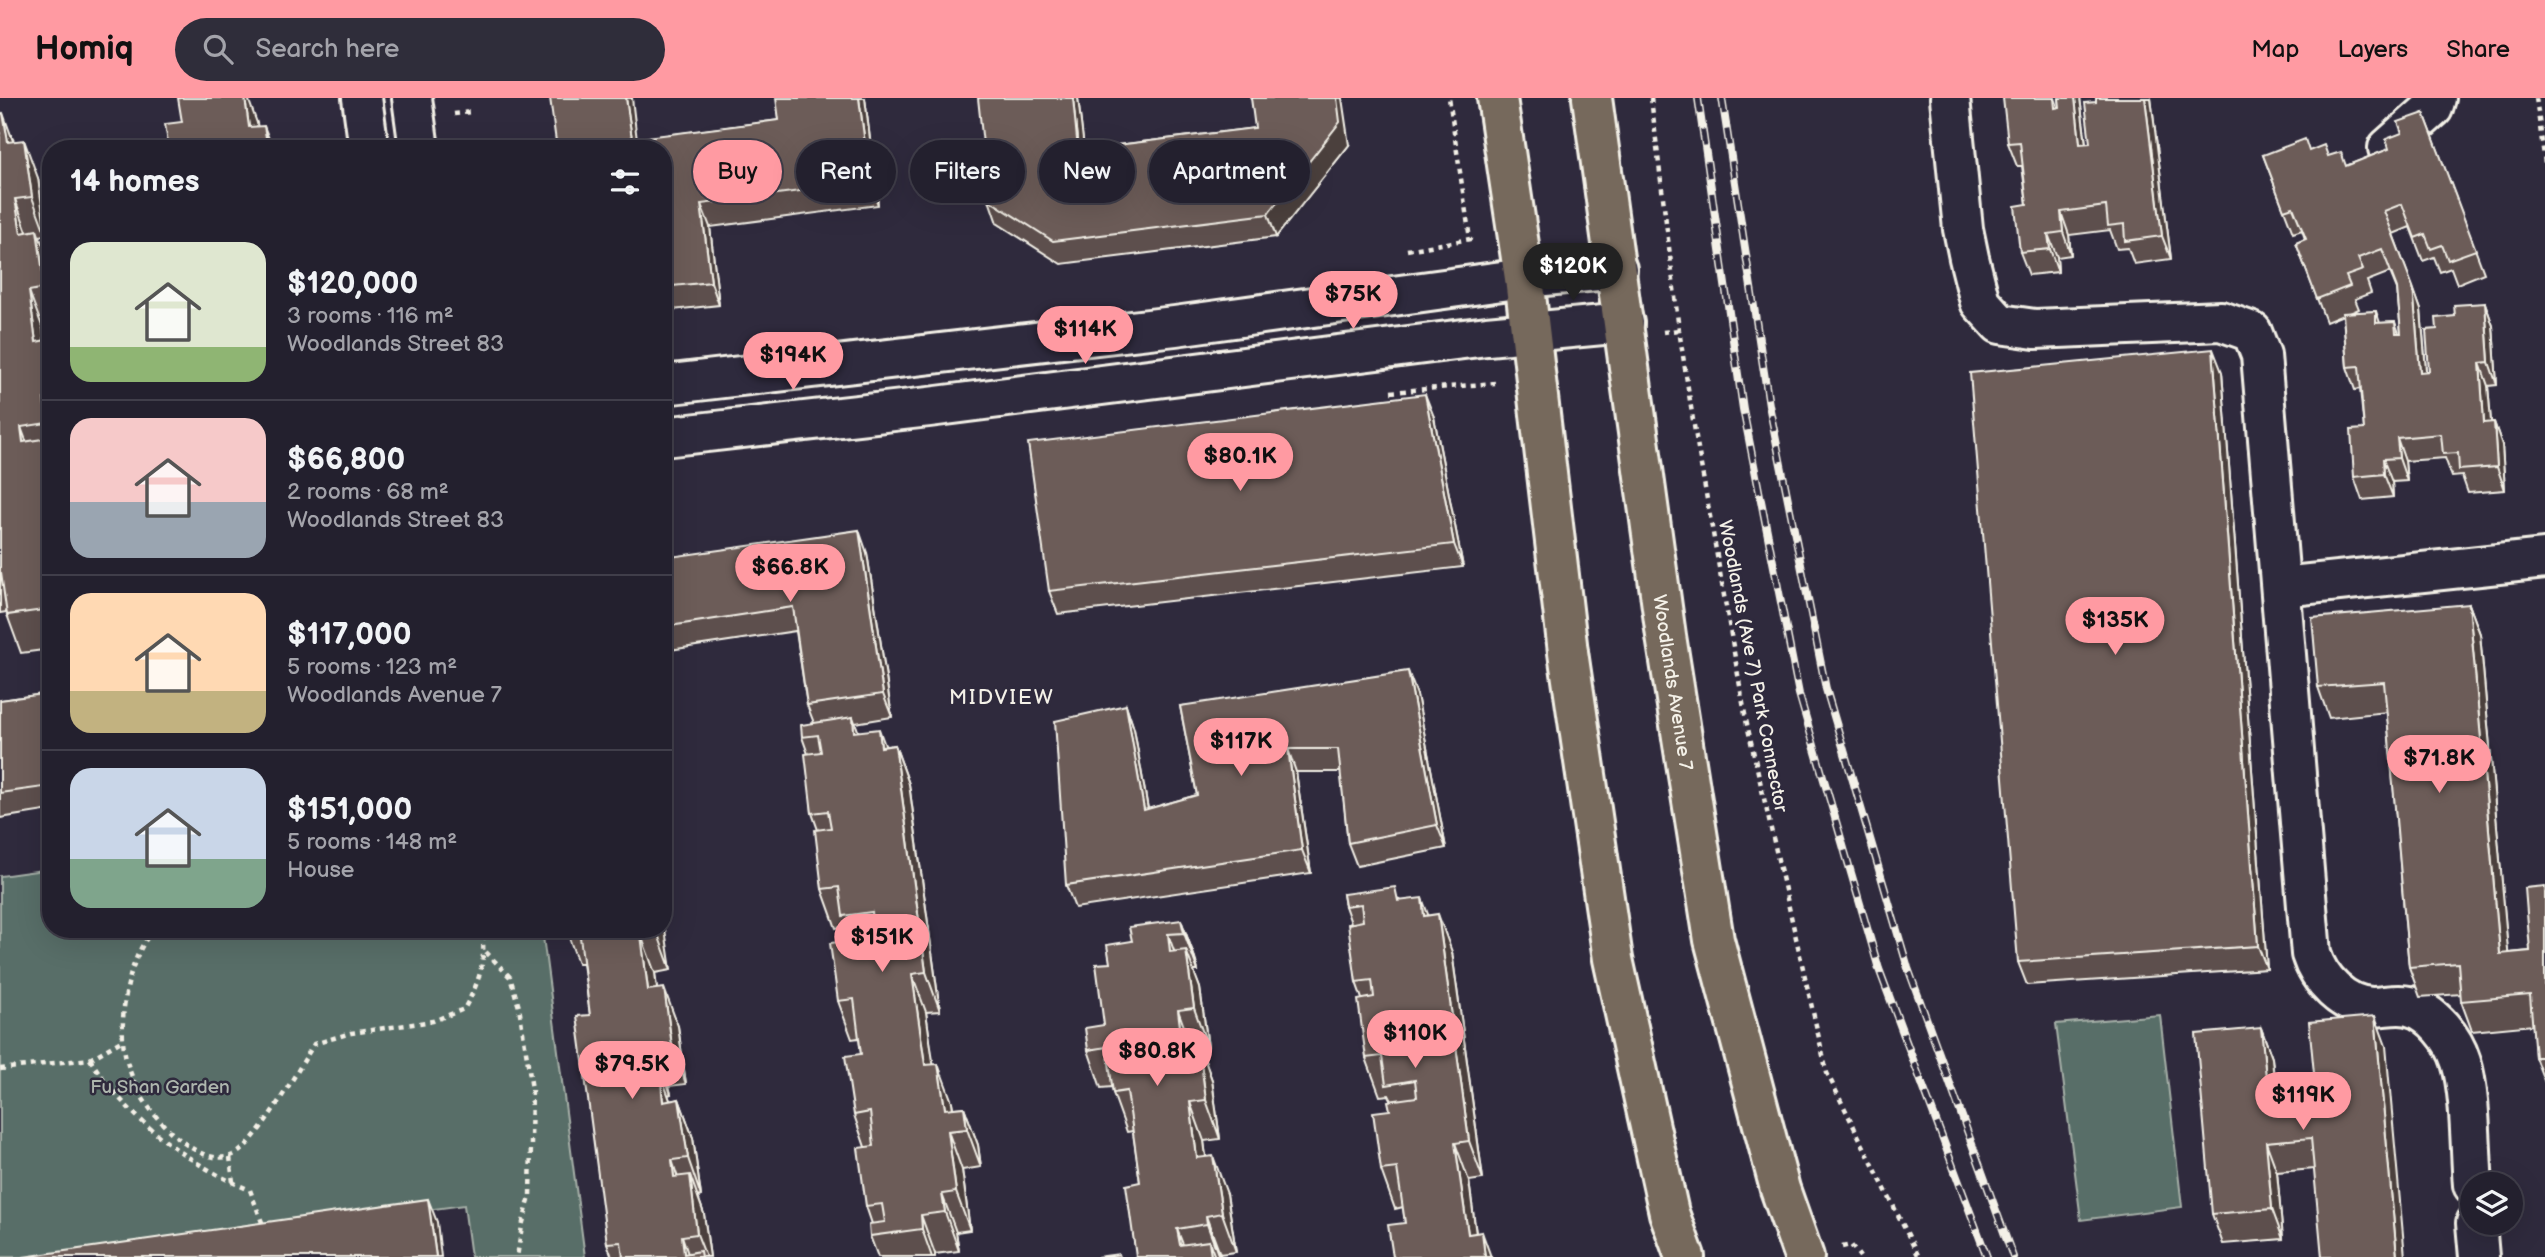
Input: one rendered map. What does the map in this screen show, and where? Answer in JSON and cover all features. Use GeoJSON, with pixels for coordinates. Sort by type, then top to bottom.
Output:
{"type":"FeatureCollection","features":[{"type":"Feature","properties":{"kind":"main road"},"geometry":{"type":"LineString","coordinates":[[1497,98],[1524,278],[1568,652],[1613,959],[1669,1213],[1685,1257]]}},
{"type":"Feature","properties":{"kind":"main road","name":"Woodlands Avenue 7"},"geometry":{"type":"LineString","coordinates":[[1592,98],[1666,636],[1714,940],[1780,1189],[1804,1257]]}},
{"type":"Feature","properties":{"kind":"street"},"geometry":{"type":"LineString","coordinates":[[362,98],[368,140]]}},
{"type":"Feature","properties":{"kind":"street"},"geometry":{"type":"LineString","coordinates":[[412,98],[418,140]]}},
{"type":"Feature","properties":{"kind":"street"},"geometry":{"type":"LineString","coordinates":[[1950,98],[1963,229],[1969,258],[1980,302],[2000,324],[2035,329],[2221,321],[2252,332],[2261,355],[2311,954],[2315,967],[2333,989],[2355,1004],[2373,1007],[2405,1005],[2417,1008],[2430,1016],[2448,1037],[2461,1061],[2465,1079],[2472,1172]]}},
{"type":"Feature","properties":{"kind":"street"},"geometry":{"type":"LineString","coordinates":[[2388,148],[2433,108],[2437,98]]}},
{"type":"Feature","properties":{"kind":"street"},"geometry":{"type":"LineString","coordinates":[[672,384],[1175,326],[1524,278],[1617,269]]}},
{"type":"Feature","properties":{"kind":"street"},"geometry":{"type":"LineString","coordinates":[[672,436],[929,407],[1529,331],[1624,323]]}},
{"type":"Feature","properties":{"kind":"street"},"geometry":{"type":"LineString","coordinates":[[922,356],[929,407]]}},
{"type":"Feature","properties":{"kind":"street"},"geometry":{"type":"LineString","coordinates":[[2282,587],[2545,559]]}},
{"type":"Feature","properties":{"kind":"street"},"geometry":{"type":"LineString","coordinates":[[2477,1235],[2479,1257]]}},
{"type":"Feature","properties":{"kind":"path"},"geometry":{"type":"LineString","coordinates":[[1449,98],[1470,239]]}},
{"type":"Feature","properties":{"kind":"path","name":"Woodlands (Ave 7) Park Connector"},"geometry":{"type":"LineString","coordinates":[[1651,98],[1679,330],[1746,720],[1827,1073],[1919,1257]]}},
{"type":"Feature","properties":{"kind":"path"},"geometry":{"type":"LineString","coordinates":[[2536,98],[2545,163]]}},
{"type":"Feature","properties":{"kind":"path"},"geometry":{"type":"LineString","coordinates":[[146,938],[127,983],[123,1040],[129,1067],[138,1091],[153,1113],[200,1153],[216,1158],[230,1157],[252,1139],[314,1044],[351,1033],[433,1021],[464,1009],[478,984],[485,951],[483,938]]}},
{"type":"Feature","properties":{"kind":"path"},"geometry":{"type":"LineString","coordinates":[[485,951],[510,977],[519,1007],[532,1088],[530,1196],[517,1257]]}},
{"type":"Feature","properties":{"kind":"path"},"geometry":{"type":"LineString","coordinates":[[0,1069],[90,1059],[123,1040]]}},
{"type":"Feature","properties":{"kind":"path"},"geometry":{"type":"LineString","coordinates":[[90,1059],[106,1085],[183,1154],[250,1190],[264,1226]]}},
{"type":"Feature","properties":{"kind":"path"},"geometry":{"type":"LineString","coordinates":[[230,1157],[233,1183]]}},
{"type":"Feature","properties":{"kind":"green space","name":"Fu Shan Garden"},"geometry":{"type":"Polygon","coordinates":[[[42,870],[42,938],[543,938],[585,1257],[471,1257],[464,1205],[67,1257],[0,1257],[0,876],[42,870]]]}},
{"type":"Feature","properties":{"kind":"green space"},"geometry":{"type":"Polygon","coordinates":[[[2160,1015],[2182,1207],[2081,1220],[2056,1024],[2160,1015]]]}},
{"type":"Feature","properties":{"kind":"building"},"geometry":{"type":"Polygon","coordinates":[[[178,98],[245,98],[249,127],[264,126],[266,140],[168,140],[165,124],[182,122],[178,98]]]}},
{"type":"Feature","properties":{"kind":"building"},"geometry":{"type":"Polygon","coordinates":[[[550,98],[626,98],[632,139],[779,120],[776,98],[859,98],[864,140],[796,140],[796,192],[782,193],[782,140],[693,140],[693,203],[709,203],[701,204],[711,282],[672,286],[672,140],[556,140],[550,98]]]}},
{"type":"Feature","properties":{"kind":"building"},"geometry":{"type":"Polygon","coordinates":[[[978,98],[1073,98],[1077,140],[1039,140],[1039,203],[1135,203],[1135,143],[1149,141],[1149,203],[1277,203],[1268,214],[1053,241],[994,203],[1025,203],[1025,140],[983,140],[978,98]]]}},
{"type":"Feature","properties":{"kind":"building"},"geometry":{"type":"Polygon","coordinates":[[[1251,98],[1337,98],[1340,122],[1310,160],[1310,140],[1158,140],[1255,128],[1251,98]]]}},
{"type":"Feature","properties":{"kind":"building"},"geometry":{"type":"Polygon","coordinates":[[[2003,98],[2054,98],[2055,108],[2060,107],[2059,98],[2075,98],[2080,144],[2090,143],[2085,103],[2096,102],[2096,98],[2145,98],[2162,236],[2125,241],[2124,224],[2108,226],[2106,206],[2061,212],[2063,232],[2048,234],[2050,249],[2020,252],[2015,206],[2027,204],[2020,142],[2008,143],[2003,98]]]}},
{"type":"Feature","properties":{"kind":"building"},"geometry":{"type":"Polygon","coordinates":[[[3,113],[8,142],[24,140],[32,197],[15,199],[21,233],[37,230],[42,266],[42,289],[29,291],[36,342],[42,341],[42,424],[21,427],[23,442],[42,439],[42,610],[7,615],[0,573],[0,114],[3,113]]]}},
{"type":"Feature","properties":{"kind":"building"},"geometry":{"type":"Polygon","coordinates":[[[2424,113],[2476,250],[2448,260],[2442,245],[2431,249],[2425,234],[2415,238],[2402,204],[2384,211],[2413,287],[2420,372],[2429,371],[2426,330],[2437,329],[2436,318],[2455,316],[2454,305],[2485,303],[2489,362],[2480,363],[2484,423],[2494,422],[2497,467],[2459,470],[2458,453],[2443,454],[2441,434],[2397,438],[2399,458],[2383,459],[2384,474],[2354,477],[2351,430],[2364,429],[2359,366],[2347,367],[2343,313],[2376,311],[2376,323],[2395,322],[2396,333],[2401,333],[2397,288],[2382,249],[2358,258],[2363,270],[2346,276],[2350,286],[2317,299],[2296,243],[2306,239],[2293,207],[2284,210],[2263,155],[2305,139],[2309,151],[2324,145],[2328,156],[2341,152],[2346,166],[2389,149],[2386,139],[2402,133],[2398,122],[2424,113]]]}},
{"type":"Feature","properties":{"kind":"building"},"geometry":{"type":"Polygon","coordinates":[[[2213,349],[2258,946],[2018,962],[1970,373],[2213,349]]]}},
{"type":"Feature","properties":{"kind":"building"},"geometry":{"type":"Polygon","coordinates":[[[1425,394],[1454,544],[1049,591],[1028,443],[1425,394]]]}},
{"type":"Feature","properties":{"kind":"building"},"geometry":{"type":"Polygon","coordinates":[[[859,530],[883,694],[807,705],[793,607],[672,626],[672,557],[859,530]]]}},
{"type":"Feature","properties":{"kind":"building"},"geometry":{"type":"Polygon","coordinates":[[[2469,604],[2500,954],[2530,951],[2525,888],[2545,886],[2545,1057],[2535,1057],[2530,995],[2461,1001],[2458,963],[2409,967],[2384,682],[2318,687],[2312,618],[2469,604]]]}},
{"type":"Feature","properties":{"kind":"building"},"geometry":{"type":"Polygon","coordinates":[[[1408,671],[1437,825],[1348,843],[1338,749],[1288,749],[1302,850],[1066,885],[1055,721],[1126,705],[1144,810],[1197,795],[1180,706],[1408,671]]]}},
{"type":"Feature","properties":{"kind":"building"},"geometry":{"type":"Polygon","coordinates":[[[42,694],[42,787],[0,793],[0,700],[42,694]]]}},
{"type":"Feature","properties":{"kind":"building"},"geometry":{"type":"Polygon","coordinates":[[[853,717],[854,732],[879,729],[881,747],[895,745],[926,972],[912,974],[925,1065],[938,1064],[945,1109],[964,1107],[967,1129],[948,1131],[956,1192],[942,1194],[945,1212],[921,1215],[922,1229],[870,1236],[869,1224],[885,1222],[882,1204],[866,1206],[858,1148],[874,1146],[870,1112],[854,1115],[845,1056],[861,1054],[854,999],[838,1001],[830,943],[846,941],[846,932],[874,928],[872,912],[843,916],[839,887],[822,889],[815,830],[831,828],[828,811],[812,813],[805,754],[821,752],[818,735],[802,737],[801,725],[853,717]]]}},
{"type":"Feature","properties":{"kind":"building"},"geometry":{"type":"Polygon","coordinates":[[[1395,887],[1398,901],[1422,898],[1424,916],[1438,914],[1469,1141],[1455,1143],[1468,1234],[1482,1232],[1485,1257],[1393,1257],[1388,1225],[1405,1223],[1397,1168],[1381,1170],[1373,1112],[1390,1110],[1388,1101],[1417,1097],[1415,1080],[1386,1085],[1382,1056],[1366,1058],[1358,1000],[1374,997],[1372,980],[1356,982],[1348,924],[1363,921],[1361,904],[1345,906],[1343,894],[1395,887]]]}},
{"type":"Feature","properties":{"kind":"building"},"geometry":{"type":"Polygon","coordinates":[[[1181,920],[1184,933],[1168,934],[1170,952],[1186,950],[1194,1008],[1178,1010],[1182,1044],[1198,1041],[1206,1100],[1190,1102],[1197,1158],[1213,1156],[1222,1213],[1206,1216],[1207,1224],[1177,1229],[1180,1245],[1209,1241],[1211,1257],[1136,1257],[1126,1185],[1140,1182],[1127,1091],[1113,1093],[1107,1047],[1088,1050],[1085,1028],[1104,1025],[1096,964],[1110,963],[1107,945],[1132,941],[1129,927],[1181,920]]]}},
{"type":"Feature","properties":{"kind":"building"},"geometry":{"type":"Polygon","coordinates":[[[580,938],[641,938],[648,990],[664,988],[672,1046],[656,1047],[657,1056],[628,1060],[631,1077],[660,1073],[663,1102],[679,1099],[688,1158],[672,1160],[674,1177],[690,1175],[697,1234],[682,1236],[684,1254],[700,1251],[701,1257],[623,1257],[621,1242],[607,1243],[577,1016],[590,1015],[580,938]]]}},
{"type":"Feature","properties":{"kind":"building"},"geometry":{"type":"Polygon","coordinates":[[[2375,1016],[2397,1257],[2322,1257],[2311,1138],[2266,1142],[2272,1209],[2212,1214],[2196,1034],[2261,1028],[2268,1098],[2316,1094],[2309,1022],[2375,1016]]]}},
{"type":"Feature","properties":{"kind":"building"},"geometry":{"type":"Polygon","coordinates":[[[428,1199],[436,1257],[23,1257],[428,1199]]]}},
{"type":"Feature","properties":{"kind":"building"},"geometry":{"type":"Polygon","coordinates":[[[1119,1254],[1120,1257],[1097,1257],[1119,1254]]]}},
{"type":"Feature","properties":{"kind":"railway"},"geometry":{"type":"LineString","coordinates":[[1698,98],[1743,409],[1799,694],[1879,969],[1987,1257]]}},
{"type":"Feature","properties":{"kind":"railway"},"geometry":{"type":"LineString","coordinates":[[1722,98],[1769,405],[1826,689],[1908,968],[2013,1257]]}},
{"type":"Feature","properties":{"kind":"district","name":"MIDVIEW"},"geometry":{"type":"Point","coordinates":[1002,697]}}]}
